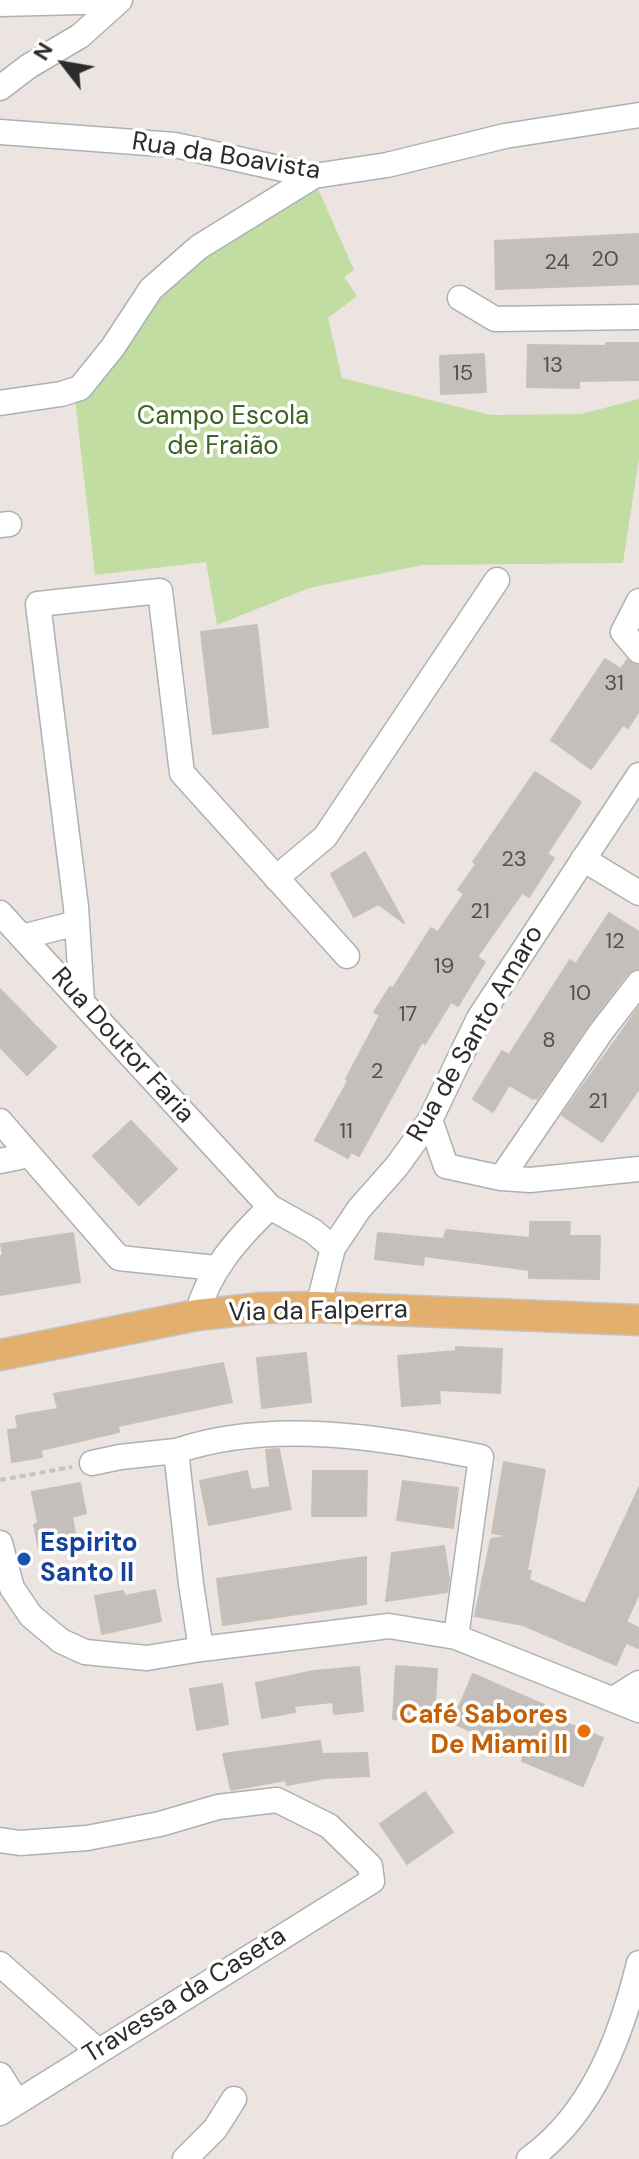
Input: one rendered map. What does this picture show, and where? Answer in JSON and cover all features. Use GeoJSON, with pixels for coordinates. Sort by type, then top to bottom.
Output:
{"type":"FeatureCollection","features":[{"type":"Feature","properties":{"kind":"main road","name":"Via da Falperra"},"geometry":{"type":"LineString","coordinates":[[0,1355],[197,1315],[262,1308],[318,1307],[639,1320]]}},
{"type":"Feature","properties":{"kind":"street"},"geometry":{"type":"LineString","coordinates":[[0,4],[119,0]]}},
{"type":"Feature","properties":{"kind":"street"},"geometry":{"type":"LineString","coordinates":[[0,88],[29,66],[80,36],[119,0]]}},
{"type":"Feature","properties":{"kind":"street","name":"Rua da Boavista"},"geometry":{"type":"LineString","coordinates":[[0,132],[175,145],[314,176],[387,165],[505,136],[639,115]]}},
{"type":"Feature","properties":{"kind":"street"},"geometry":{"type":"LineString","coordinates":[[0,403],[80,388],[113,347],[151,289],[199,247],[314,176]]}},
{"type":"Feature","properties":{"kind":"street"},"geometry":{"type":"LineString","coordinates":[[460,298],[495,319],[639,317]]}},
{"type":"Feature","properties":{"kind":"street"},"geometry":{"type":"LineString","coordinates":[[276,878],[325,837],[497,580]]}},
{"type":"Feature","properties":{"kind":"street"},"geometry":{"type":"LineString","coordinates":[[82,1001],[77,923],[38,604],[160,591],[182,773],[347,956]]}},
{"type":"Feature","properties":{"kind":"street"},"geometry":{"type":"LineString","coordinates":[[639,601],[623,632],[639,651]]}},
{"type":"Feature","properties":{"kind":"street","name":"Rua de Santo Amaro"},"geometry":{"type":"LineString","coordinates":[[318,1307],[333,1248],[359,1209],[397,1166],[430,1120],[479,1018],[639,775]]}},
{"type":"Feature","properties":{"kind":"street"},"geometry":{"type":"LineString","coordinates":[[583,859],[639,893]]}},
{"type":"Feature","properties":{"kind":"street","name":"Rua Doutor Faria"},"geometry":{"type":"LineString","coordinates":[[0,913],[270,1207],[313,1231],[333,1248]]}},
{"type":"Feature","properties":{"kind":"street"},"geometry":{"type":"LineString","coordinates":[[22,937],[77,923]]}},
{"type":"Feature","properties":{"kind":"street"},"geometry":{"type":"LineString","coordinates":[[501,1178],[601,1032],[639,983]]}},
{"type":"Feature","properties":{"kind":"street"},"geometry":{"type":"LineString","coordinates":[[430,1120],[446,1166]]}},
{"type":"Feature","properties":{"kind":"street"},"geometry":{"type":"LineString","coordinates":[[0,1121],[119,1258],[216,1268]]}},
{"type":"Feature","properties":{"kind":"street"},"geometry":{"type":"LineString","coordinates":[[0,1161],[29,1155]]}},
{"type":"Feature","properties":{"kind":"street"},"geometry":{"type":"LineString","coordinates":[[397,1166],[446,1166],[501,1178],[530,1180],[639,1169]]}},
{"type":"Feature","properties":{"kind":"street"},"geometry":{"type":"LineString","coordinates":[[197,1315],[202,1294],[216,1268],[270,1207]]}},
{"type":"Feature","properties":{"kind":"street"},"geometry":{"type":"LineString","coordinates":[[92,1463],[176,1451],[206,1441],[297,1433],[389,1439],[481,1457],[456,1637]]}},
{"type":"Feature","properties":{"kind":"street"},"geometry":{"type":"LineString","coordinates":[[176,1451],[201,1649]]}},
{"type":"Feature","properties":{"kind":"street"},"geometry":{"type":"LineString","coordinates":[[0,1543],[12,1588],[31,1616],[61,1641],[85,1652],[147,1658],[389,1626],[456,1637],[639,1710]]}},
{"type":"Feature","properties":{"kind":"street"},"geometry":{"type":"LineString","coordinates":[[615,1698],[639,1683]]}},
{"type":"Feature","properties":{"kind":"street","name":"Travessa da Caseta"},"geometry":{"type":"LineString","coordinates":[[0,1840],[20,1843],[87,1838],[160,1824],[218,1807],[277,1800],[329,1826],[370,1866],[372,1881],[9,2107]]}},
{"type":"Feature","properties":{"kind":"street"},"geometry":{"type":"LineString","coordinates":[[529,2159],[544,2148],[596,2084],[620,2028],[639,1963]]}},
{"type":"Feature","properties":{"kind":"street"},"geometry":{"type":"LineString","coordinates":[[0,1964],[97,2050]]}},
{"type":"Feature","properties":{"kind":"street"},"geometry":{"type":"LineString","coordinates":[[0,2075],[9,2107]]}},
{"type":"Feature","properties":{"kind":"street"},"geometry":{"type":"LineString","coordinates":[[185,2159],[215,2129],[234,2099]]}},
{"type":"Feature","properties":{"kind":"path"},"geometry":{"type":"LineString","coordinates":[[0,1480],[92,1463]]}},
{"type":"Feature","properties":{"kind":"green space","name":"Campo Escola de Fraião"},"geometry":{"type":"Polygon","coordinates":[[[315,182],[354,270],[344,277],[357,296],[328,318],[342,378],[491,415],[581,414],[639,399],[639,458],[623,563],[423,565],[309,588],[217,625],[206,562],[95,575],[75,399],[95,390],[153,293],[315,182]]]}},
{"type":"Feature","properties":{"kind":"building"},"geometry":{"type":"Polygon","coordinates":[[[639,234],[639,284],[496,289],[495,241],[639,234]]]}},
{"type":"Feature","properties":{"kind":"building"},"geometry":{"type":"Polygon","coordinates":[[[606,343],[639,343],[639,380],[579,381],[579,388],[527,387],[528,345],[606,346],[606,343]]]}},
{"type":"Feature","properties":{"kind":"building"},"geometry":{"type":"Polygon","coordinates":[[[484,354],[486,392],[441,394],[440,356],[484,354]]]}},
{"type":"Feature","properties":{"kind":"building"},"geometry":{"type":"Polygon","coordinates":[[[257,625],[268,727],[213,734],[201,632],[257,625]]]}},
{"type":"Feature","properties":{"kind":"building"},"geometry":{"type":"Polygon","coordinates":[[[605,659],[621,669],[627,660],[639,666],[639,711],[628,728],[623,725],[591,769],[551,740],[605,659]]]}},
{"type":"Feature","properties":{"kind":"building"},"geometry":{"type":"Polygon","coordinates":[[[535,772],[581,802],[547,854],[554,858],[529,897],[522,893],[477,957],[485,962],[458,1006],[451,1002],[425,1044],[422,1042],[359,1156],[351,1152],[348,1158],[315,1140],[380,1015],[374,1012],[431,928],[438,932],[464,894],[458,890],[476,864],[473,862],[535,772]]]}},
{"type":"Feature","properties":{"kind":"building"},"geometry":{"type":"Polygon","coordinates":[[[365,852],[404,923],[378,904],[354,917],[331,874],[365,852]]]}},
{"type":"Feature","properties":{"kind":"building"},"geometry":{"type":"Polygon","coordinates":[[[609,913],[639,932],[639,968],[627,974],[537,1099],[509,1085],[493,1112],[473,1099],[502,1051],[509,1055],[570,960],[576,964],[609,913]]]}},
{"type":"Feature","properties":{"kind":"building"},"geometry":{"type":"Polygon","coordinates":[[[0,989],[56,1047],[27,1075],[0,1047],[0,989]]]}},
{"type":"Feature","properties":{"kind":"building"},"geometry":{"type":"Polygon","coordinates":[[[639,1007],[639,1089],[602,1142],[562,1115],[639,1007]]]}},
{"type":"Feature","properties":{"kind":"building"},"geometry":{"type":"Polygon","coordinates":[[[131,1121],[177,1169],[139,1205],[93,1156],[131,1121]]]}},
{"type":"Feature","properties":{"kind":"building"},"geometry":{"type":"Polygon","coordinates":[[[530,1222],[570,1222],[569,1236],[600,1236],[599,1279],[529,1278],[529,1270],[424,1256],[423,1265],[375,1259],[378,1233],[444,1239],[446,1230],[530,1238],[530,1222]]]}},
{"type":"Feature","properties":{"kind":"building"},"geometry":{"type":"Polygon","coordinates":[[[73,1233],[80,1282],[0,1295],[1,1244],[73,1233]]]}},
{"type":"Feature","properties":{"kind":"building"},"geometry":{"type":"Polygon","coordinates":[[[456,1347],[502,1349],[500,1393],[439,1390],[440,1403],[402,1406],[398,1356],[456,1351],[456,1347]]]}},
{"type":"Feature","properties":{"kind":"building"},"geometry":{"type":"Polygon","coordinates":[[[306,1353],[311,1402],[262,1408],[257,1358],[306,1353]]]}},
{"type":"Feature","properties":{"kind":"building"},"geometry":{"type":"Polygon","coordinates":[[[223,1363],[232,1402],[118,1426],[119,1432],[41,1450],[42,1457],[12,1462],[8,1430],[18,1429],[16,1416],[58,1409],[54,1394],[223,1363]]]}},
{"type":"Feature","properties":{"kind":"building"},"geometry":{"type":"Polygon","coordinates":[[[279,1449],[291,1509],[209,1525],[200,1481],[247,1471],[251,1490],[270,1487],[266,1450],[279,1449]]]}},
{"type":"Feature","properties":{"kind":"building"},"geometry":{"type":"Polygon","coordinates":[[[504,1462],[545,1470],[527,1571],[531,1571],[529,1580],[585,1604],[639,1488],[639,1594],[626,1622],[639,1628],[639,1648],[626,1643],[616,1665],[523,1625],[475,1616],[491,1539],[510,1536],[492,1533],[504,1462]]]}},
{"type":"Feature","properties":{"kind":"building"},"geometry":{"type":"Polygon","coordinates":[[[313,1471],[367,1471],[366,1516],[312,1516],[313,1471]]]}},
{"type":"Feature","properties":{"kind":"building"},"geometry":{"type":"Polygon","coordinates":[[[403,1481],[458,1488],[453,1528],[397,1520],[403,1481]]]}},
{"type":"Feature","properties":{"kind":"building"},"geometry":{"type":"Polygon","coordinates":[[[80,1483],[86,1513],[72,1517],[77,1543],[39,1550],[32,1492],[80,1483]]]}},
{"type":"Feature","properties":{"kind":"building"},"geometry":{"type":"Polygon","coordinates":[[[444,1546],[449,1579],[447,1592],[386,1601],[392,1553],[444,1546]]]}},
{"type":"Feature","properties":{"kind":"building"},"geometry":{"type":"Polygon","coordinates":[[[366,1557],[366,1604],[223,1625],[217,1579],[366,1557]]]}},
{"type":"Feature","properties":{"kind":"building"},"geometry":{"type":"Polygon","coordinates":[[[155,1590],[161,1621],[102,1634],[95,1596],[123,1591],[125,1596],[155,1590]]]}},
{"type":"Feature","properties":{"kind":"building"},"geometry":{"type":"Polygon","coordinates":[[[396,1666],[437,1669],[434,1721],[393,1719],[396,1666]]]}},
{"type":"Feature","properties":{"kind":"building"},"geometry":{"type":"Polygon","coordinates":[[[359,1667],[363,1711],[334,1714],[333,1702],[294,1706],[295,1712],[262,1718],[256,1683],[314,1671],[359,1667]]]}},
{"type":"Feature","properties":{"kind":"building"},"geometry":{"type":"Polygon","coordinates":[[[473,1674],[544,1705],[541,1713],[603,1738],[583,1786],[522,1761],[524,1753],[452,1723],[473,1674]]]}},
{"type":"Feature","properties":{"kind":"building"},"geometry":{"type":"Polygon","coordinates":[[[222,1684],[228,1724],[197,1730],[190,1689],[222,1684]]]}},
{"type":"Feature","properties":{"kind":"building"},"geometry":{"type":"Polygon","coordinates":[[[320,1741],[322,1754],[367,1753],[369,1776],[325,1778],[287,1785],[286,1780],[231,1790],[223,1754],[320,1741]]]}},
{"type":"Feature","properties":{"kind":"building"},"geometry":{"type":"Polygon","coordinates":[[[425,1792],[453,1832],[407,1864],[380,1824],[425,1792]]]}},
{"type":"Feature","properties":{"kind":"place","name":"Espirito Santo II"},"geometry":{"type":"Point","coordinates":[24,1559]}},
{"type":"Feature","properties":{"kind":"place","name":"Café Sabores De Miami II"},"geometry":{"type":"Point","coordinates":[584,1731]}}]}
